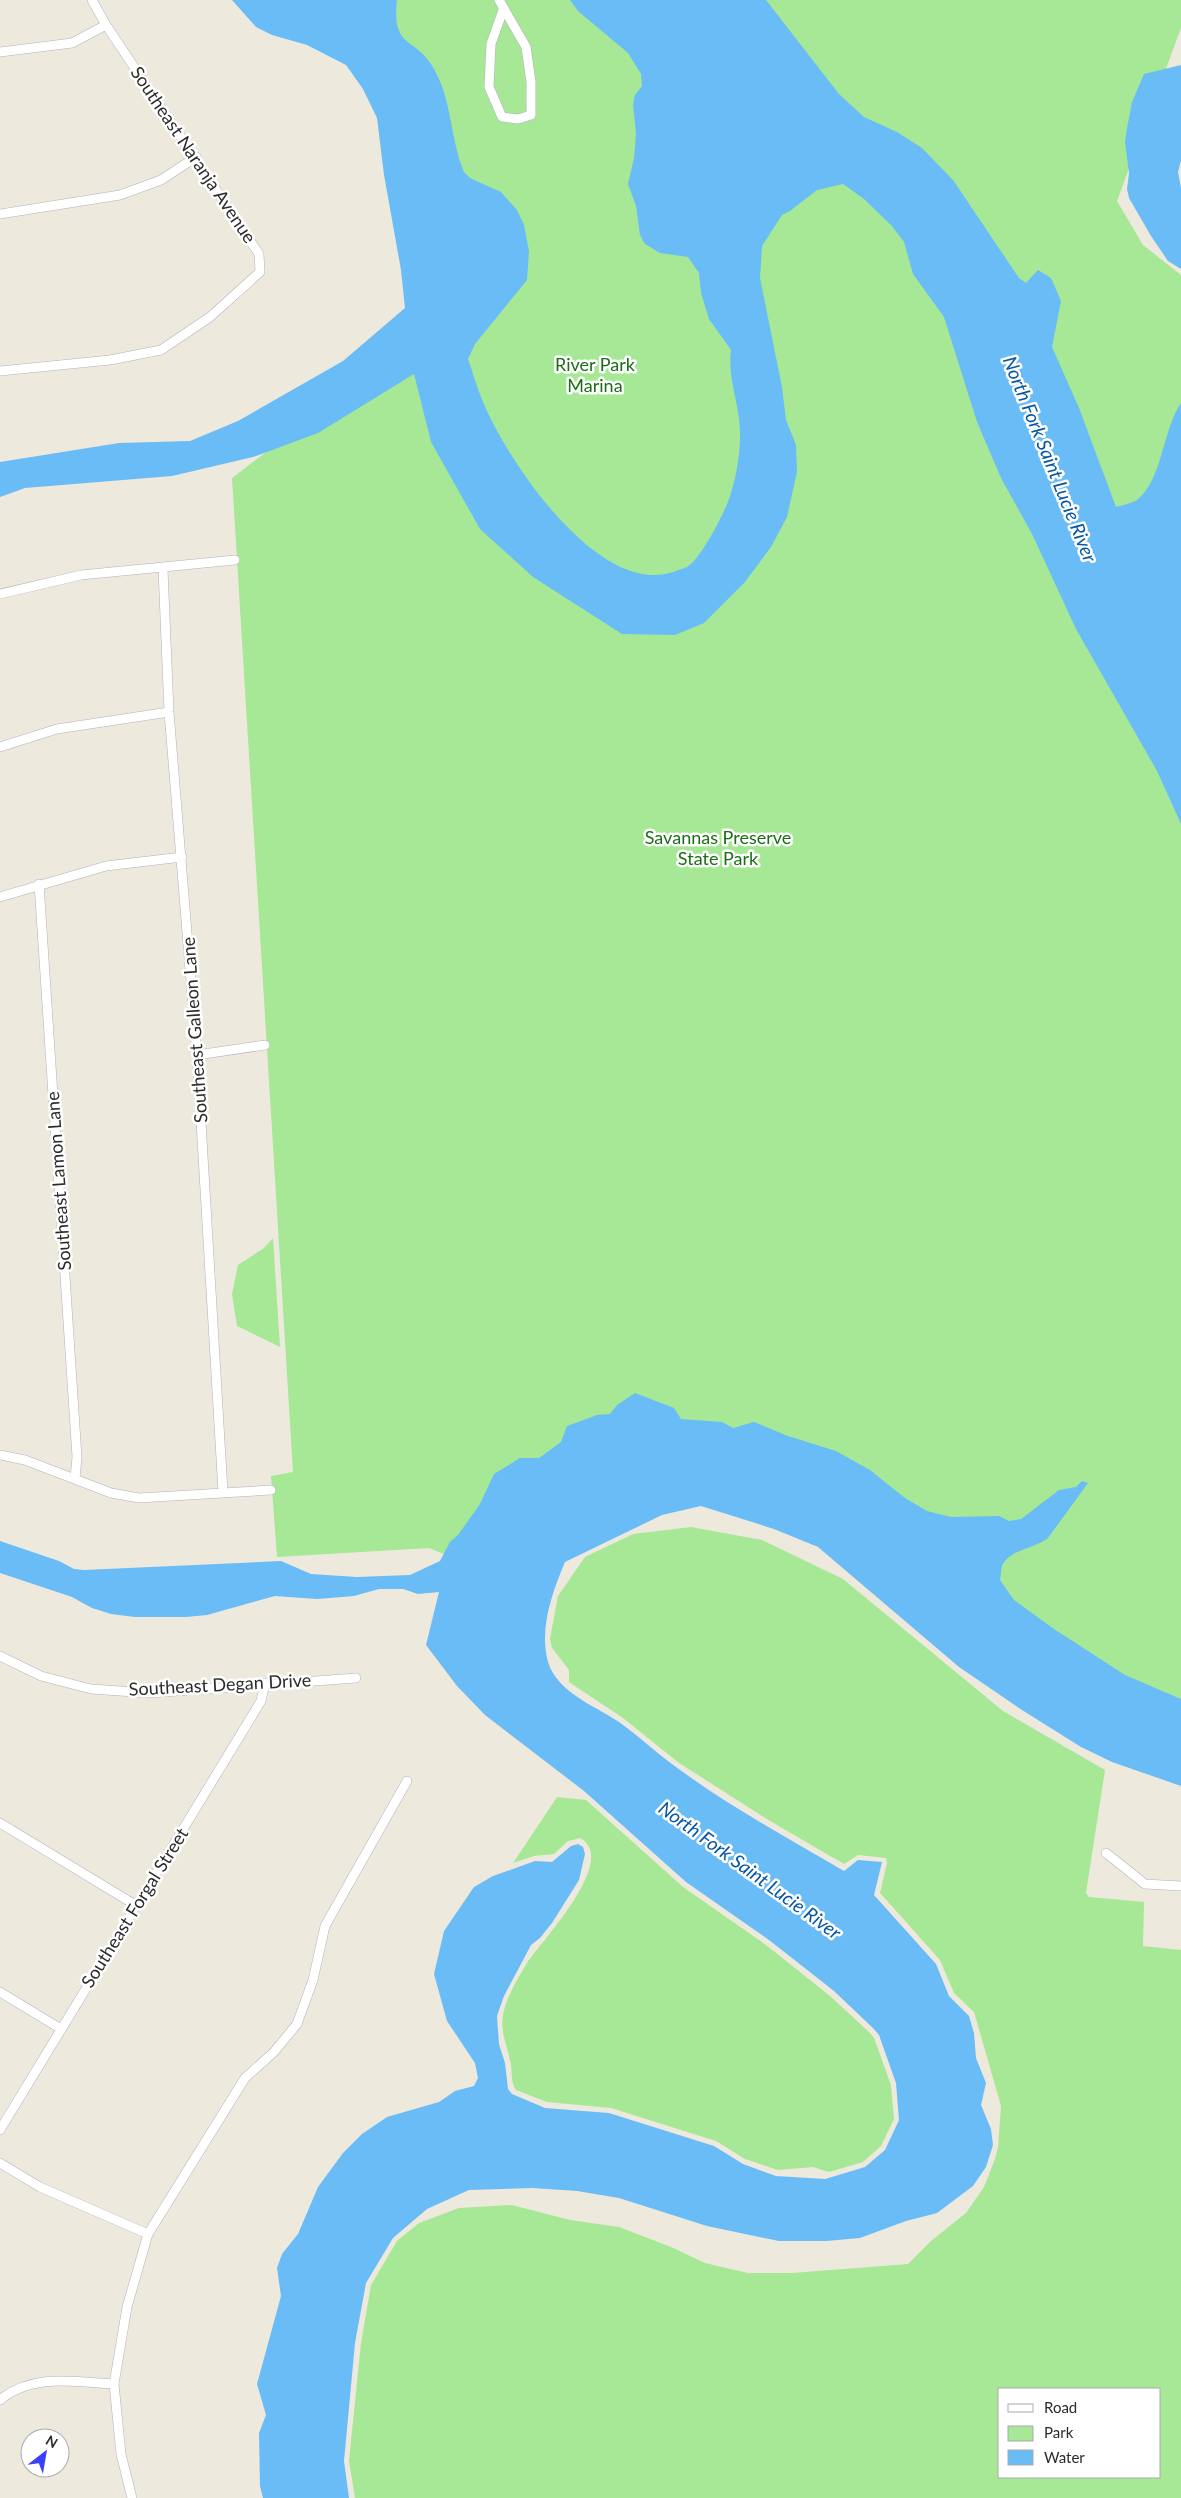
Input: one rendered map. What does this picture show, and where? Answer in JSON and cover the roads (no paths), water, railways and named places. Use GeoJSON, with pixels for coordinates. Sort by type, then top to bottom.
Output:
{"type":"FeatureCollection","features":[{"type":"Feature","properties":{"kind":"street","name":"Southeast Naranja Avenue"},"geometry":{"type":"LineString","coordinates":[[0,371],[110,360],[161,350],[210,318],[260,272],[259,254],[196,157],[106,25],[92,0]]}},
{"type":"Feature","properties":{"kind":"street"},"geometry":{"type":"LineString","coordinates":[[499,0],[526,48],[531,82],[532,115],[518,119],[502,117],[489,86],[491,44],[503,10]]}},
{"type":"Feature","properties":{"kind":"street"},"geometry":{"type":"LineString","coordinates":[[0,52],[72,42],[106,25]]}},
{"type":"Feature","properties":{"kind":"street"},"geometry":{"type":"LineString","coordinates":[[0,214],[120,195],[161,180],[196,157]]}},
{"type":"Feature","properties":{"kind":"street"},"geometry":{"type":"LineString","coordinates":[[0,594],[81,575],[163,569],[235,560]]}},
{"type":"Feature","properties":{"kind":"street","name":"Southeast Galleon Lane"},"geometry":{"type":"LineString","coordinates":[[163,569],[169,712],[197,1055],[223,1492]]}},
{"type":"Feature","properties":{"kind":"street"},"geometry":{"type":"LineString","coordinates":[[0,747],[57,728],[169,712]]}},
{"type":"Feature","properties":{"kind":"street"},"geometry":{"type":"LineString","coordinates":[[0,897],[39,884],[106,866],[182,857]]}},
{"type":"Feature","properties":{"kind":"street","name":"Southeast Lamon Lane"},"geometry":{"type":"LineString","coordinates":[[39,884],[77,1457],[76,1479]]}},
{"type":"Feature","properties":{"kind":"street"},"geometry":{"type":"LineString","coordinates":[[197,1055],[264,1046]]}},
{"type":"Feature","properties":{"kind":"street"},"geometry":{"type":"LineString","coordinates":[[0,1455],[25,1460],[111,1494],[139,1498],[271,1490]]}},
{"type":"Feature","properties":{"kind":"street","name":"Southeast Degan Drive"},"geometry":{"type":"LineString","coordinates":[[0,1656],[41,1676],[91,1689],[150,1693],[265,1683],[356,1678]]}},
{"type":"Feature","properties":{"kind":"street","name":"Southeast Forgal Street"},"geometry":{"type":"LineString","coordinates":[[0,2130],[261,1701],[265,1683]]}},
{"type":"Feature","properties":{"kind":"street"},"geometry":{"type":"LineString","coordinates":[[132,2498],[122,2454],[114,2384],[126,2307],[148,2234],[245,2078],[274,2052],[297,2024],[313,1980],[325,1926],[407,1781]]}},
{"type":"Feature","properties":{"kind":"street"},"geometry":{"type":"LineString","coordinates":[[0,1823],[137,1906]]}},
{"type":"Feature","properties":{"kind":"street"},"geometry":{"type":"LineString","coordinates":[[1106,1853],[1146,1884],[1181,1886]]}},
{"type":"Feature","properties":{"kind":"street"},"geometry":{"type":"LineString","coordinates":[[0,1992],[61,2029]]}},
{"type":"Feature","properties":{"kind":"street"},"geometry":{"type":"LineString","coordinates":[[0,2163],[40,2187],[148,2234]]}},
{"type":"Feature","properties":{"kind":"street"},"geometry":{"type":"LineString","coordinates":[[0,2400],[33,2382],[66,2381],[114,2384]]}},
{"type":"Feature","properties":{"kind":"water","name":"North Fork Saint Lucie River"},"geometry":{"type":"Polygon","coordinates":[[[232,0],[397,0],[396,16],[401,35],[427,59],[440,81],[448,106],[459,159],[464,172],[470,178],[501,192],[517,210],[524,225],[529,251],[527,280],[475,344],[468,359],[483,402],[512,457],[559,518],[586,544],[615,564],[644,574],[673,572],[687,567],[693,562],[712,534],[727,503],[737,467],[740,436],[740,425],[732,383],[731,350],[709,319],[701,293],[699,273],[688,257],[660,253],[645,244],[640,235],[636,206],[628,184],[634,158],[636,134],[633,104],[635,95],[642,86],[641,74],[628,53],[578,11],[570,0],[766,0],[839,94],[864,117],[897,132],[922,148],[953,180],[1019,278],[1026,283],[1038,270],[1051,278],[1061,301],[1052,347],[1079,408],[1116,507],[1138,499],[1146,490],[1152,480],[1170,426],[1181,403],[1181,824],[1157,771],[1076,629],[1032,534],[1001,478],[977,422],[944,317],[913,274],[904,242],[891,225],[864,199],[843,184],[817,190],[782,215],[762,246],[760,278],[782,387],[786,420],[796,445],[797,472],[787,517],[771,547],[745,582],[704,623],[675,635],[622,634],[533,577],[480,529],[431,442],[414,374],[318,433],[253,457],[172,476],[25,488],[0,497],[0,462],[119,443],[190,441],[238,421],[343,361],[405,308],[401,270],[384,175],[377,118],[363,89],[346,65],[307,45],[272,35],[256,27],[232,0]]]}},
{"type":"Feature","properties":{"kind":"water"},"geometry":{"type":"Polygon","coordinates":[[[1181,65],[1181,160],[1178,172],[1181,188],[1181,269],[1168,261],[1129,198],[1127,189],[1129,173],[1125,142],[1132,102],[1144,74],[1181,65]]]}},
{"type":"Feature","properties":{"kind":"water","name":"North Fork Saint Lucie River"},"geometry":{"type":"Polygon","coordinates":[[[635,1393],[674,1408],[681,1419],[722,1422],[733,1428],[754,1422],[788,1436],[836,1451],[870,1470],[905,1498],[927,1511],[951,1517],[999,1516],[1009,1521],[1021,1519],[1059,1490],[1076,1487],[1082,1481],[1088,1483],[1048,1538],[1007,1559],[1002,1565],[1000,1580],[1014,1600],[1054,1629],[1125,1675],[1181,1699],[1181,1786],[1112,1762],[1081,1747],[1022,1710],[959,1667],[818,1547],[774,1529],[701,1506],[662,1515],[565,1562],[548,1611],[545,1637],[548,1662],[553,1673],[568,1690],[619,1722],[669,1762],[717,1795],[844,1871],[858,1860],[882,1862],[874,1895],[936,1964],[949,1996],[969,2016],[974,2033],[976,2058],[986,2083],[981,2105],[991,2129],[993,2145],[986,2167],[973,2186],[937,2213],[906,2221],[860,2238],[826,2241],[779,2241],[707,2226],[619,2198],[577,2191],[532,2188],[469,2190],[427,2209],[393,2238],[366,2283],[355,2343],[344,2461],[349,2498],[263,2498],[260,2486],[259,2433],[266,2415],[257,2384],[281,2296],[277,2268],[282,2254],[298,2234],[318,2187],[343,2153],[362,2134],[387,2117],[439,2102],[455,2091],[474,2086],[478,2078],[475,2063],[447,2021],[434,1974],[444,1931],[474,1887],[493,1876],[535,1861],[552,1862],[571,1846],[578,1844],[583,1847],[585,1854],[579,1880],[552,1923],[540,1938],[531,1945],[504,1996],[497,2016],[499,2044],[505,2063],[508,2089],[512,2094],[545,2108],[609,2113],[714,2146],[743,2164],[776,2176],[825,2179],[865,2167],[885,2150],[899,2120],[896,2083],[879,2035],[834,1991],[769,1940],[686,1882],[584,1791],[485,1715],[457,1686],[426,1645],[439,1592],[418,1594],[403,1589],[379,1589],[354,1596],[317,1599],[275,1596],[207,1615],[135,1617],[111,1614],[92,1608],[72,1597],[0,1573],[0,1541],[59,1561],[74,1569],[84,1570],[281,1561],[311,1574],[357,1577],[410,1575],[440,1561],[450,1542],[458,1535],[480,1504],[494,1474],[520,1458],[539,1458],[561,1442],[567,1426],[597,1415],[610,1414],[617,1405],[635,1393]]]}},
{"type":"Feature","properties":{"kind":"park label","name":"River Park Marina"},"geometry":{"type":"Point","coordinates":[595,375]}},
{"type":"Feature","properties":{"kind":"park label","name":"Savannas Preserve State Park"},"geometry":{"type":"Point","coordinates":[718,848]}}]}
